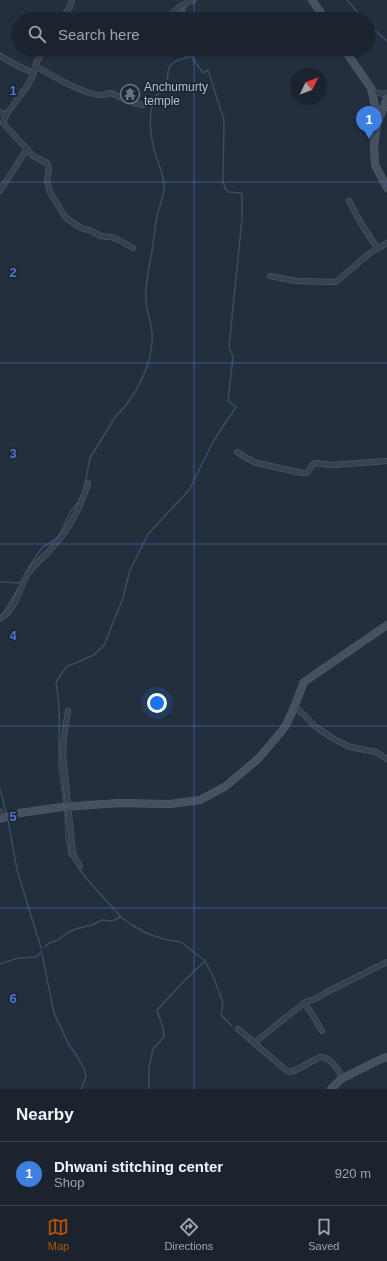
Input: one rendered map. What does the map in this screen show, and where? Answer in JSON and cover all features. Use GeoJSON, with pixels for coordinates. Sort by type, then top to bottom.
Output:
{"type":"FeatureCollection","features":[{"type":"Feature","properties":{"kind":"street"},"geometry":{"type":"LineString","coordinates":[[66,12],[70,7],[72,0]]}},
{"type":"Feature","properties":{"kind":"street"},"geometry":{"type":"LineString","coordinates":[[174,12],[185,4],[194,0]]}},
{"type":"Feature","properties":{"kind":"street"},"geometry":{"type":"LineString","coordinates":[[312,0],[320,12]]}},
{"type":"Feature","properties":{"kind":"street"},"geometry":{"type":"LineString","coordinates":[[0,56],[34,73]]}},
{"type":"Feature","properties":{"kind":"street"},"geometry":{"type":"LineString","coordinates":[[40,56],[28,85],[6,115],[3,123],[33,156],[47,164],[49,168],[47,181],[50,192],[65,217],[84,229],[102,236],[115,238],[133,248]]}},
{"type":"Feature","properties":{"kind":"street"},"geometry":{"type":"LineString","coordinates":[[349,56],[371,88],[378,93],[387,93]]}},
{"type":"Feature","properties":{"kind":"street"},"geometry":{"type":"LineString","coordinates":[[35,66],[62,81],[92,94],[103,95],[111,93],[134,103],[143,105]]}},
{"type":"Feature","properties":{"kind":"street"},"geometry":{"type":"LineString","coordinates":[[371,88],[378,120]]}},
{"type":"Feature","properties":{"kind":"street"},"geometry":{"type":"LineString","coordinates":[[387,98],[378,120],[374,145],[375,165],[385,179],[387,188]]}},
{"type":"Feature","properties":{"kind":"street"},"geometry":{"type":"LineString","coordinates":[[0,112],[6,115]]}},
{"type":"Feature","properties":{"kind":"street"},"geometry":{"type":"LineString","coordinates":[[0,191],[27,149]]}},
{"type":"Feature","properties":{"kind":"street"},"geometry":{"type":"LineString","coordinates":[[349,201],[377,248]]}},
{"type":"Feature","properties":{"kind":"street"},"geometry":{"type":"LineString","coordinates":[[270,276],[297,281],[336,282],[349,269],[377,248],[387,243]]}},
{"type":"Feature","properties":{"kind":"street"},"geometry":{"type":"LineString","coordinates":[[237,452],[257,463],[302,473],[307,472],[315,463],[332,465],[387,461]]}},
{"type":"Feature","properties":{"kind":"street"},"geometry":{"type":"LineString","coordinates":[[0,619],[12,606],[21,591],[28,574],[51,550],[71,524],[84,497],[88,483]]}},
{"type":"Feature","properties":{"kind":"street"},"geometry":{"type":"LineString","coordinates":[[0,816],[119,802],[170,804],[200,800],[226,786],[259,758],[285,726],[295,706],[304,682],[387,625]]}},
{"type":"Feature","properties":{"kind":"street"},"geometry":{"type":"LineString","coordinates":[[295,706],[316,727],[332,738],[350,747],[376,752],[387,759]]}},
{"type":"Feature","properties":{"kind":"street"},"geometry":{"type":"LineString","coordinates":[[68,710],[63,756],[72,854],[80,866]]}},
{"type":"Feature","properties":{"kind":"street"},"geometry":{"type":"LineString","coordinates":[[254,1043],[304,1003],[387,962]]}},
{"type":"Feature","properties":{"kind":"street"},"geometry":{"type":"LineString","coordinates":[[304,1003],[322,1031]]}},
{"type":"Feature","properties":{"kind":"street"},"geometry":{"type":"LineString","coordinates":[[238,1029],[288,1072],[294,1071],[320,1057],[325,1057],[330,1060],[344,1078]]}},
{"type":"Feature","properties":{"kind":"street"},"geometry":{"type":"LineString","coordinates":[[331,1089],[344,1078],[387,1057]]}},
{"type":"Feature","properties":{"kind":"water"},"geometry":{"type":"Polygon","coordinates":[[[184,6],[186,12],[177,12],[184,6]]]}},
{"type":"Feature","properties":{"kind":"waterway"},"geometry":{"type":"LineString","coordinates":[[347,0],[357,12]]}},
{"type":"Feature","properties":{"kind":"waterway"},"geometry":{"type":"LineString","coordinates":[[184,11],[187,5],[186,4]]}},
{"type":"Feature","properties":{"kind":"waterway"},"geometry":{"type":"LineString","coordinates":[[375,30],[387,41]]}},
{"type":"Feature","properties":{"kind":"waterway"},"geometry":{"type":"LineString","coordinates":[[64,805],[59,766],[59,712],[56,682],[66,667],[94,655],[104,645],[123,598],[130,570],[148,534],[189,490],[214,440],[236,407],[228,401],[233,357],[229,347],[242,219],[242,193],[228,192],[225,188],[223,181],[224,120],[208,70],[203,73],[191,56]]}},
{"type":"Feature","properties":{"kind":"waterway"},"geometry":{"type":"LineString","coordinates":[[84,489],[90,458],[114,419],[135,391],[147,367],[151,350],[152,331],[146,305],[146,289],[156,222],[164,186],[163,175],[155,152],[152,137],[150,122],[152,107],[155,98],[167,80],[168,70],[171,65],[179,60],[192,56]]}},
{"type":"Feature","properties":{"kind":"waterway"},"geometry":{"type":"LineString","coordinates":[[25,574],[43,547],[56,539],[60,534],[71,511],[80,500]]}},
{"type":"Feature","properties":{"kind":"waterway"},"geometry":{"type":"LineString","coordinates":[[0,582],[22,583]]}},
{"type":"Feature","properties":{"kind":"waterway"},"geometry":{"type":"LineString","coordinates":[[1,615],[18,589]]}},
{"type":"Feature","properties":{"kind":"waterway"},"geometry":{"type":"LineString","coordinates":[[0,789],[6,812]]}},
{"type":"Feature","properties":{"kind":"waterway"},"geometry":{"type":"LineString","coordinates":[[65,810],[66,835],[69,854],[75,862]]}},
{"type":"Feature","properties":{"kind":"waterway"},"geometry":{"type":"LineString","coordinates":[[8,820],[17,870],[41,948]]}},
{"type":"Feature","properties":{"kind":"waterway"},"geometry":{"type":"LineString","coordinates":[[78,867],[121,917]]}},
{"type":"Feature","properties":{"kind":"waterway"},"geometry":{"type":"LineString","coordinates":[[45,947],[49,943],[58,940],[75,929],[92,925],[102,920],[112,921],[121,917],[146,933],[163,939],[181,942],[205,961],[157,1010],[163,1028],[164,1037],[153,1049],[149,1067],[149,1089]]}},
{"type":"Feature","properties":{"kind":"waterway"},"geometry":{"type":"LineString","coordinates":[[0,964],[18,958],[36,957],[42,951]]}},
{"type":"Feature","properties":{"kind":"waterway"},"geometry":{"type":"LineString","coordinates":[[42,954],[54,1013],[69,1045],[85,1071],[86,1077],[81,1089]]}},
{"type":"Feature","properties":{"kind":"waterway"},"geometry":{"type":"LineString","coordinates":[[205,961],[213,976],[223,1003],[221,1015],[232,1026]]}},
{"type":"Feature","properties":{"kind":"place","name":"Anchumurty temple"},"geometry":{"type":"Point","coordinates":[130,94]}},
{"type":"Feature","properties":{"kind":"place","name":"Dhwani stitching center"},"geometry":{"type":"Point","coordinates":[369,139]}}]}
